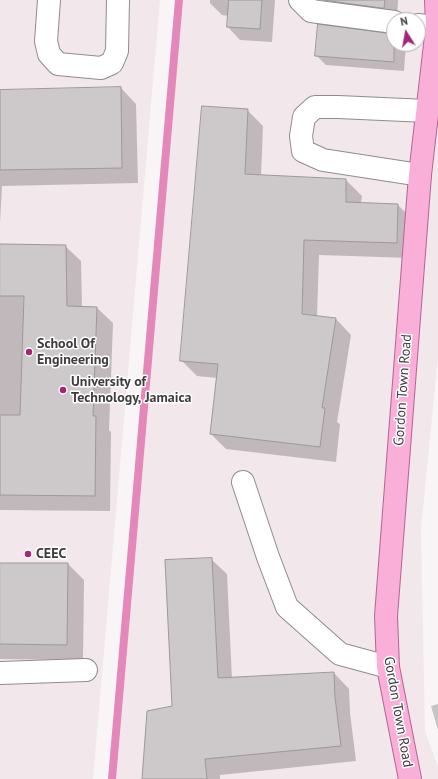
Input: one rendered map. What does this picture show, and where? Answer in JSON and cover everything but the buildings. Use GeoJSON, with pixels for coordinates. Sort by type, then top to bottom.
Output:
{"type":"FeatureCollection","features":[{"type":"Feature","properties":{"kind":"main road","name":"Gordon Town Road"},"geometry":{"type":"LineString","coordinates":[[410,779],[388,667],[386,616],[420,175],[427,111],[427,26],[436,0]]}},
{"type":"Feature","properties":{"kind":"lane"},"geometry":{"type":"LineString","coordinates":[[49,0],[46,41],[49,54],[58,64],[101,68],[112,63],[117,51],[118,0]]}},
{"type":"Feature","properties":{"kind":"lane"},"geometry":{"type":"LineString","coordinates":[[300,0],[311,11],[386,21]]}},
{"type":"Feature","properties":{"kind":"lane"},"geometry":{"type":"LineString","coordinates":[[420,175],[323,160],[303,151],[301,136],[304,117],[316,107],[427,111]]}},
{"type":"Feature","properties":{"kind":"lane"},"geometry":{"type":"LineString","coordinates":[[243,482],[268,557],[287,607],[340,654],[388,667]]}},
{"type":"Feature","properties":{"kind":"lane"},"geometry":{"type":"LineString","coordinates":[[0,673],[86,670]]}},
{"type":"Feature","properties":{"kind":"shaded area","name":"University of Technology, Jamaica"},"geometry":{"type":"Polygon","coordinates":[[[0,0],[160,0],[93,779],[0,779],[0,0]]]}},
{"type":"Feature","properties":{"kind":"shaded area"},"geometry":{"type":"Polygon","coordinates":[[[179,0],[438,0],[438,357],[421,529],[425,731],[438,767],[438,779],[112,779],[179,0]]]}},
{"type":"Feature","properties":{"kind":"waterway"},"geometry":{"type":"LineString","coordinates":[[112,779],[179,0]]}},
{"type":"Feature","properties":{"kind":"place","name":"School Of Engineering"},"geometry":{"type":"Point","coordinates":[29,352]}},
{"type":"Feature","properties":{"kind":"place","name":"University of Technology, Jamaica"},"geometry":{"type":"Point","coordinates":[63,390]}},
{"type":"Feature","properties":{"kind":"place","name":"CEEC"},"geometry":{"type":"Point","coordinates":[28,554]}}]}
